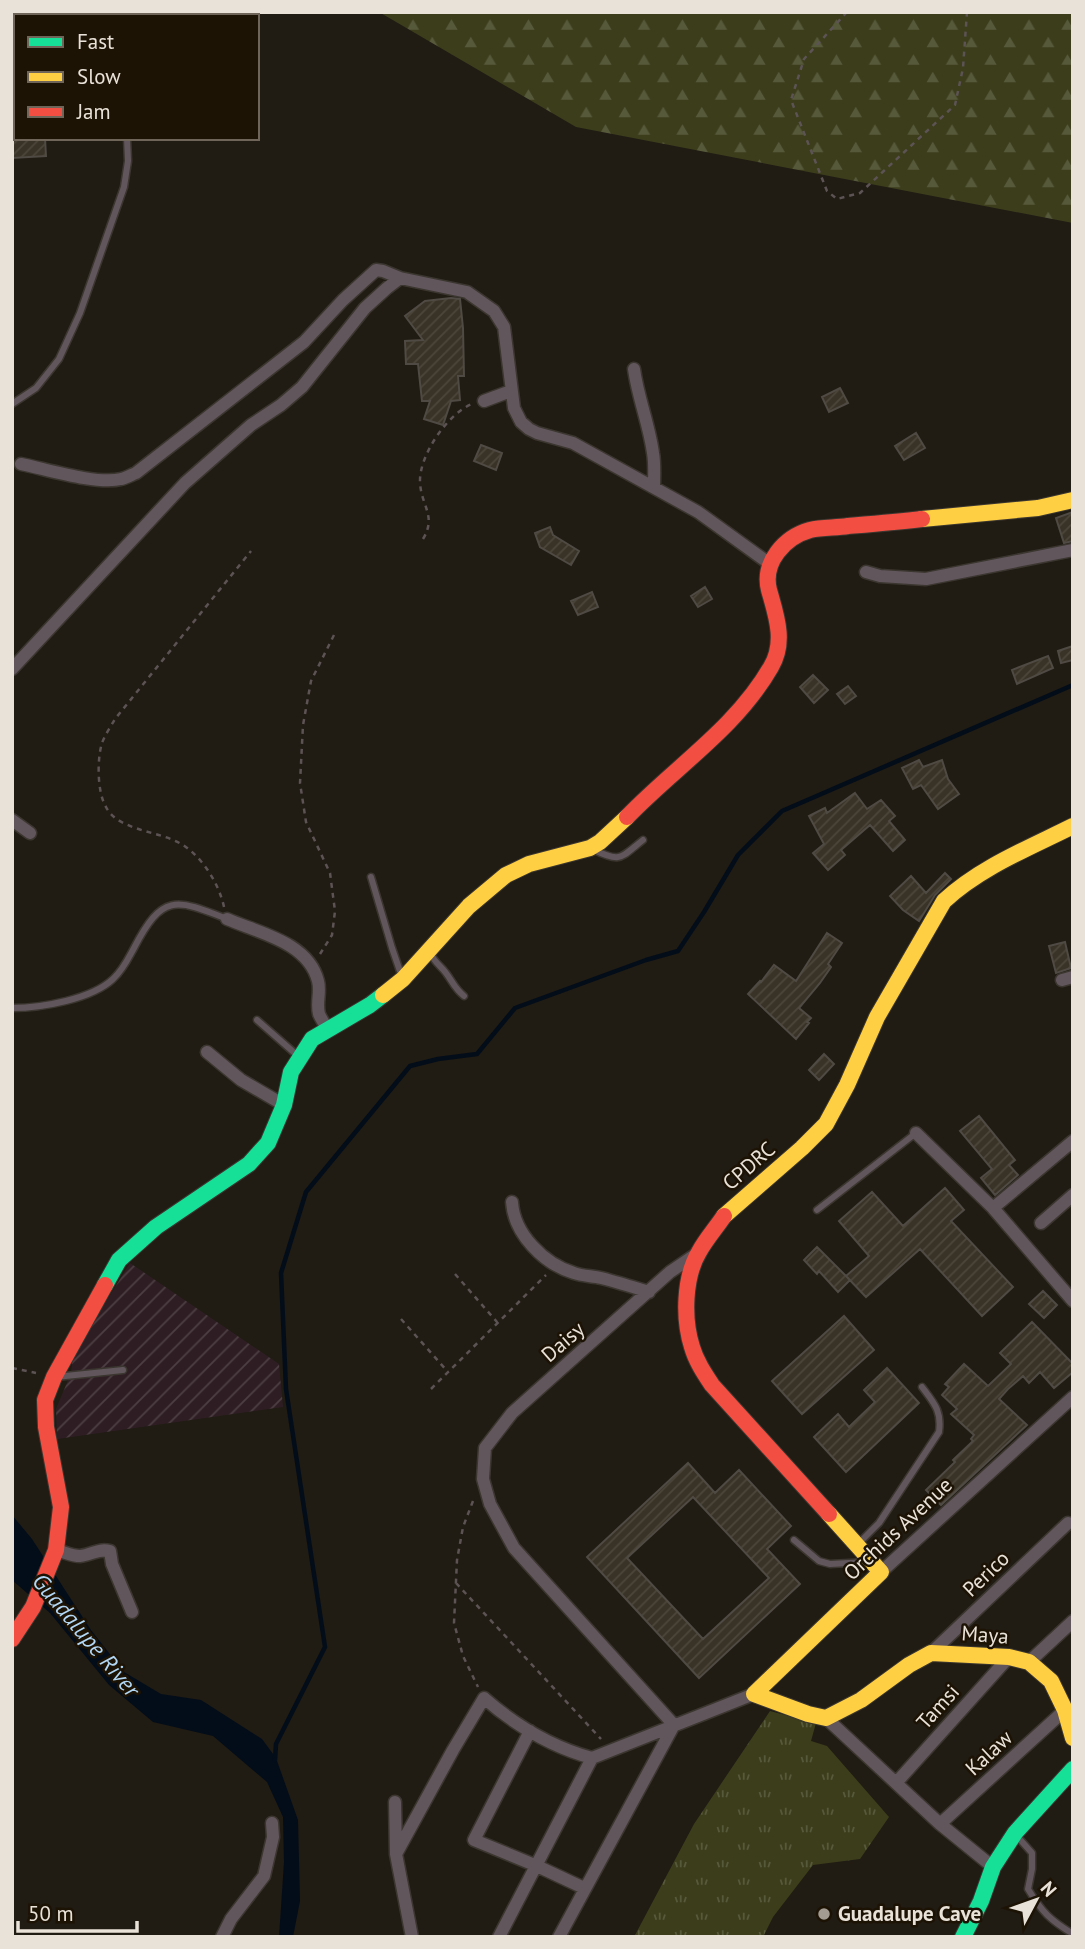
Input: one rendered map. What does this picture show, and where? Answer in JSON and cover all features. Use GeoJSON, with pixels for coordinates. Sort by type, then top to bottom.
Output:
{"type":"FeatureCollection","features":[{"type":"Feature","properties":{"kind":"street"},"geometry":{"type":"LineString","coordinates":[[21,464],[107,481],[136,473],[304,342],[343,300],[376,270],[400,278],[467,292],[494,311],[505,327],[514,408],[528,429],[573,443],[654,487],[698,512],[770,564]]}},
{"type":"Feature","properties":{"kind":"street"},"geometry":{"type":"LineString","coordinates":[[13,666],[185,483],[251,425],[302,387],[365,308],[400,278]]}},
{"type":"Feature","properties":{"kind":"street"},"geometry":{"type":"LineString","coordinates":[[634,369],[637,393],[648,426],[654,457],[654,487]]}},
{"type":"Feature","properties":{"kind":"street"},"geometry":{"type":"LineString","coordinates":[[484,401],[511,391]]}},
{"type":"Feature","properties":{"kind":"street"},"geometry":{"type":"LineString","coordinates":[[12,1639],[33,1607],[54,1555],[61,1507],[46,1427],[45,1400],[54,1377],[119,1260],[156,1227],[249,1164],[268,1143],[284,1105],[291,1072],[312,1039],[370,1005],[403,979],[469,906],[506,875],[529,864],[590,848],[613,831],[657,787],[722,732],[757,690],[776,659],[780,643],[780,625],[768,583],[770,564],[775,552],[785,542],[811,530],[1038,508],[1073,500]]}},
{"type":"Feature","properties":{"kind":"street"},"geometry":{"type":"LineString","coordinates":[[866,572],[880,576],[926,579],[1073,550]]}},
{"type":"Feature","properties":{"kind":"street"},"geometry":{"type":"LineString","coordinates":[[12,820],[30,833]]}},
{"type":"Feature","properties":{"kind":"street","name":"CPDRC"},"geometry":{"type":"LineString","coordinates":[[877,1567],[712,1385],[699,1365],[691,1345],[686,1298],[689,1277],[698,1253],[726,1214],[826,1124],[847,1085],[877,1017],[944,901],[992,866],[1073,826]]}},
{"type":"Feature","properties":{"kind":"street"},"geometry":{"type":"LineString","coordinates":[[227,919],[284,941],[299,952],[317,976],[320,988],[319,1014],[327,1028]]}},
{"type":"Feature","properties":{"kind":"street"},"geometry":{"type":"LineString","coordinates":[[207,1052],[241,1080],[284,1105]]}},
{"type":"Feature","properties":{"kind":"street"},"geometry":{"type":"LineString","coordinates":[[916,1133],[993,1208],[1073,1300]]}},
{"type":"Feature","properties":{"kind":"street"},"geometry":{"type":"LineString","coordinates":[[993,1208],[1072,1144]]}},
{"type":"Feature","properties":{"kind":"street"},"geometry":{"type":"LineString","coordinates":[[1041,1223],[1073,1195]]}},
{"type":"Feature","properties":{"kind":"street"},"geometry":{"type":"LineString","coordinates":[[512,1202],[513,1216],[518,1227],[540,1254],[556,1265],[574,1273],[599,1277],[649,1292]]}},
{"type":"Feature","properties":{"kind":"street","name":"Daisy"},"geometry":{"type":"LineString","coordinates":[[483,1479],[485,1448],[512,1413],[670,1272],[698,1253]]}},
{"type":"Feature","properties":{"kind":"street","name":"Orchids Avenue"},"geometry":{"type":"LineString","coordinates":[[754,1694],[877,1567],[1073,1396]]}},
{"type":"Feature","properties":{"kind":"street"},"geometry":{"type":"LineString","coordinates":[[483,1479],[490,1504],[514,1548],[674,1725]]}},
{"type":"Feature","properties":{"kind":"street","name":"Perico"},"geometry":{"type":"LineString","coordinates":[[930,1653],[1068,1523]]}},
{"type":"Feature","properties":{"kind":"street"},"geometry":{"type":"LineString","coordinates":[[54,1555],[83,1556],[99,1550],[110,1551],[112,1564],[132,1612]]}},
{"type":"Feature","properties":{"kind":"street"},"geometry":{"type":"LineString","coordinates":[[1029,1662],[1073,1621]]}},
{"type":"Feature","properties":{"kind":"street"},"geometry":{"type":"LineString","coordinates":[[826,1718],[860,1700],[930,1653]]}},
{"type":"Feature","properties":{"kind":"street","name":"Maya"},"geometry":{"type":"LineString","coordinates":[[930,1653],[1009,1657],[1029,1662],[1051,1681],[1065,1710],[1072,1733]]}},
{"type":"Feature","properties":{"kind":"street","name":"Tamsi"},"geometry":{"type":"LineString","coordinates":[[896,1783],[1009,1657]]}},
{"type":"Feature","properties":{"kind":"street"},"geometry":{"type":"LineString","coordinates":[[499,1937],[592,1758],[754,1694],[807,1714],[826,1718],[940,1825],[993,1867]]}},
{"type":"Feature","properties":{"kind":"street"},"geometry":{"type":"LineString","coordinates":[[396,1854],[484,1698],[530,1731],[567,1751],[592,1758]]}},
{"type":"Feature","properties":{"kind":"street","name":"Kalaw"},"geometry":{"type":"LineString","coordinates":[[940,1825],[1065,1710]]}},
{"type":"Feature","properties":{"kind":"street"},"geometry":{"type":"LineString","coordinates":[[559,1937],[674,1725]]}},
{"type":"Feature","properties":{"kind":"street"},"geometry":{"type":"LineString","coordinates":[[530,1731],[474,1840],[584,1888]]}},
{"type":"Feature","properties":{"kind":"street"},"geometry":{"type":"LineString","coordinates":[[962,1937],[981,1901],[993,1867],[1015,1833],[1073,1769]]}},
{"type":"Feature","properties":{"kind":"street"},"geometry":{"type":"LineString","coordinates":[[394,1802],[396,1854],[412,1937]]}},
{"type":"Feature","properties":{"kind":"street"},"geometry":{"type":"LineString","coordinates":[[222,1937],[231,1919],[264,1876],[272,1823]]}},
{"type":"Feature","properties":{"kind":"lane"},"geometry":{"type":"LineString","coordinates":[[12,404],[36,388],[59,359],[80,313],[124,187],[128,161],[127,140]]}},
{"type":"Feature","properties":{"kind":"lane"},"geometry":{"type":"LineString","coordinates":[[590,848],[618,859],[643,840]]}},
{"type":"Feature","properties":{"kind":"lane"},"geometry":{"type":"LineString","coordinates":[[371,877],[403,979]]}},
{"type":"Feature","properties":{"kind":"lane"},"geometry":{"type":"LineString","coordinates":[[12,1008],[69,1001],[105,986],[124,965],[145,926],[160,909],[173,904],[184,904],[227,919]]}},
{"type":"Feature","properties":{"kind":"lane"},"geometry":{"type":"LineString","coordinates":[[428,949],[433,960],[464,996]]}},
{"type":"Feature","properties":{"kind":"lane"},"geometry":{"type":"LineString","coordinates":[[257,1020],[299,1057]]}},
{"type":"Feature","properties":{"kind":"lane"},"geometry":{"type":"LineString","coordinates":[[817,1210],[916,1133]]}},
{"type":"Feature","properties":{"kind":"lane"},"geometry":{"type":"LineString","coordinates":[[54,1377],[123,1370]]}},
{"type":"Feature","properties":{"kind":"lane"},"geometry":{"type":"LineString","coordinates":[[857,1545],[879,1523],[939,1432],[937,1407],[922,1387]]}},
{"type":"Feature","properties":{"kind":"lane"},"geometry":{"type":"LineString","coordinates":[[794,1540],[819,1561],[877,1567]]}},
{"type":"Feature","properties":{"kind":"lane"},"geometry":{"type":"LineString","coordinates":[[1015,1833],[1032,1853],[1028,1889],[1041,1911],[1073,1934]]}},
{"type":"Feature","properties":{"kind":"path"},"geometry":{"type":"LineString","coordinates":[[847,12],[804,59],[792,100],[827,191],[837,199],[860,193],[955,105],[963,68],[967,12]]}},
{"type":"Feature","properties":{"kind":"path"},"geometry":{"type":"LineString","coordinates":[[423,539],[429,525],[420,478],[426,455],[455,416],[466,407],[484,401]]}},
{"type":"Feature","properties":{"kind":"path"},"geometry":{"type":"LineString","coordinates":[[227,919],[212,877],[183,845],[127,825],[114,817],[104,806],[98,765],[102,741],[115,719],[251,551]]}},
{"type":"Feature","properties":{"kind":"path"},"geometry":{"type":"LineString","coordinates":[[310,965],[332,935],[335,911],[330,873],[306,822],[300,783],[303,725],[311,681],[336,631]]}},
{"type":"Feature","properties":{"kind":"path"},"geometry":{"type":"LineString","coordinates":[[431,1389],[556,1265]]}},
{"type":"Feature","properties":{"kind":"path"},"geometry":{"type":"LineString","coordinates":[[456,1274],[498,1322]]}},
{"type":"Feature","properties":{"kind":"path"},"geometry":{"type":"LineString","coordinates":[[401,1319],[448,1372]]}},
{"type":"Feature","properties":{"kind":"path"},"geometry":{"type":"LineString","coordinates":[[12,1368],[54,1377]]}},
{"type":"Feature","properties":{"kind":"path"},"geometry":{"type":"LineString","coordinates":[[483,1479],[463,1527],[457,1560],[454,1623],[463,1656],[484,1698]]}},
{"type":"Feature","properties":{"kind":"path"},"geometry":{"type":"LineString","coordinates":[[456,1583],[610,1750]]}},
{"type":"Feature","properties":{"kind":"shaded area"},"geometry":{"type":"Polygon","coordinates":[[[130,1263],[279,1364],[283,1407],[57,1439],[56,1409],[71,1373],[73,1355],[130,1263]]]}},
{"type":"Feature","properties":{"kind":"green space"},"geometry":{"type":"Polygon","coordinates":[[[379,12],[1073,12],[1073,223],[576,127],[379,12]]]}},
{"type":"Feature","properties":{"kind":"green space"},"geometry":{"type":"Polygon","coordinates":[[[770,1711],[816,1723],[811,1741],[827,1746],[889,1817],[860,1859],[813,1865],[773,1917],[763,1937],[634,1937],[694,1824],[770,1711]]]}},
{"type":"Feature","properties":{"kind":"water","name":"Guadalupe River"},"geometry":{"type":"Polygon","coordinates":[[[12,1515],[32,1539],[91,1630],[124,1672],[161,1694],[201,1700],[262,1739],[276,1758],[298,1820],[300,1901],[293,1937],[279,1937],[284,1862],[283,1817],[267,1782],[213,1736],[153,1722],[109,1685],[50,1613],[12,1580],[12,1515]]]}},
{"type":"Feature","properties":{"kind":"building"},"geometry":{"type":"Polygon","coordinates":[[[12,138],[45,140],[46,156],[12,158],[12,138]]]}},
{"type":"Feature","properties":{"kind":"building"},"geometry":{"type":"Polygon","coordinates":[[[460,299],[464,376],[458,376],[460,400],[451,401],[443,425],[424,419],[430,401],[422,401],[418,364],[406,364],[405,341],[423,340],[405,316],[425,301],[460,299]]]}},
{"type":"Feature","properties":{"kind":"building"},"geometry":{"type":"Polygon","coordinates":[[[840,388],[848,403],[829,412],[822,397],[840,388]]]}},
{"type":"Feature","properties":{"kind":"building"},"geometry":{"type":"Polygon","coordinates":[[[916,433],[925,448],[904,460],[895,446],[916,433]]]}},
{"type":"Feature","properties":{"kind":"building"},"geometry":{"type":"Polygon","coordinates":[[[481,445],[502,453],[496,470],[474,461],[481,445]]]}},
{"type":"Feature","properties":{"kind":"building"},"geometry":{"type":"Polygon","coordinates":[[[1073,512],[1073,541],[1064,543],[1056,518],[1073,512]]]}},
{"type":"Feature","properties":{"kind":"building"},"geometry":{"type":"Polygon","coordinates":[[[550,527],[553,535],[579,551],[571,565],[540,547],[535,533],[550,527]]]}},
{"type":"Feature","properties":{"kind":"building"},"geometry":{"type":"Polygon","coordinates":[[[705,587],[712,599],[698,607],[691,596],[705,587]]]}},
{"type":"Feature","properties":{"kind":"building"},"geometry":{"type":"Polygon","coordinates":[[[592,592],[598,607],[578,615],[571,601],[592,592]]]}},
{"type":"Feature","properties":{"kind":"building"},"geometry":{"type":"Polygon","coordinates":[[[1073,646],[1073,660],[1061,663],[1058,651],[1073,646]]]}},
{"type":"Feature","properties":{"kind":"building"},"geometry":{"type":"Polygon","coordinates":[[[1048,656],[1053,668],[1017,684],[1012,670],[1048,656]]]}},
{"type":"Feature","properties":{"kind":"building"},"geometry":{"type":"Polygon","coordinates":[[[813,675],[828,690],[814,703],[800,687],[813,675]]]}},
{"type":"Feature","properties":{"kind":"building"},"geometry":{"type":"Polygon","coordinates":[[[848,686],[856,696],[845,704],[837,694],[848,686]]]}},
{"type":"Feature","properties":{"kind":"building"},"geometry":{"type":"Polygon","coordinates":[[[919,760],[923,767],[942,760],[948,779],[959,794],[938,809],[921,785],[913,789],[902,768],[919,760]]]}},
{"type":"Feature","properties":{"kind":"building"},"geometry":{"type":"Polygon","coordinates":[[[855,793],[867,809],[881,800],[895,816],[889,821],[905,840],[893,851],[870,825],[841,850],[845,855],[828,870],[813,853],[824,844],[809,816],[825,808],[827,813],[855,793]]]}},
{"type":"Feature","properties":{"kind":"building"},"geometry":{"type":"Polygon","coordinates":[[[945,873],[951,879],[935,895],[919,921],[903,910],[890,896],[911,876],[926,893],[945,873]]]}},
{"type":"Feature","properties":{"kind":"building"},"geometry":{"type":"Polygon","coordinates":[[[827,933],[842,943],[828,964],[831,967],[799,1008],[811,1018],[796,1039],[748,994],[774,965],[796,981],[827,933]]]}},
{"type":"Feature","properties":{"kind":"building"},"geometry":{"type":"Polygon","coordinates":[[[1065,942],[1071,968],[1056,973],[1049,946],[1065,942]]]}},
{"type":"Feature","properties":{"kind":"building"},"geometry":{"type":"Polygon","coordinates":[[[824,1054],[834,1064],[819,1080],[809,1070],[824,1054]]]}},
{"type":"Feature","properties":{"kind":"building"},"geometry":{"type":"Polygon","coordinates":[[[979,1116],[1015,1160],[1009,1165],[1018,1175],[995,1195],[981,1178],[992,1169],[960,1131],[979,1116]]]}},
{"type":"Feature","properties":{"kind":"building"},"geometry":{"type":"Polygon","coordinates":[[[945,1188],[964,1210],[951,1221],[1013,1287],[982,1316],[920,1249],[866,1297],[846,1276],[869,1256],[839,1221],[872,1192],[903,1226],[945,1188]]]}},
{"type":"Feature","properties":{"kind":"building"},"geometry":{"type":"Polygon","coordinates":[[[817,1247],[850,1280],[838,1292],[819,1271],[817,1274],[804,1260],[817,1247]]]}},
{"type":"Feature","properties":{"kind":"building"},"geometry":{"type":"Polygon","coordinates":[[[1043,1291],[1057,1305],[1044,1318],[1029,1304],[1043,1291]]]}},
{"type":"Feature","properties":{"kind":"building"},"geometry":{"type":"Polygon","coordinates":[[[844,1316],[874,1350],[802,1414],[772,1381],[844,1316]]]}},
{"type":"Feature","properties":{"kind":"building"},"geometry":{"type":"Polygon","coordinates":[[[1032,1322],[1073,1364],[1073,1372],[1054,1388],[1040,1372],[1029,1383],[1023,1376],[1008,1389],[999,1399],[1027,1425],[941,1505],[926,1490],[955,1462],[953,1460],[973,1441],[971,1439],[974,1435],[951,1414],[957,1409],[942,1395],[949,1387],[945,1384],[964,1364],[988,1386],[1011,1364],[1000,1353],[1032,1322]]]}},
{"type":"Feature","properties":{"kind":"building"},"geometry":{"type":"Polygon","coordinates":[[[887,1368],[919,1403],[846,1472],[814,1437],[838,1414],[849,1427],[875,1402],[864,1390],[887,1368]]]}},
{"type":"Feature","properties":{"kind":"building"},"geometry":{"type":"Polygon","coordinates":[[[688,1463],[715,1493],[739,1470],[791,1526],[767,1549],[800,1584],[699,1678],[587,1557],[688,1463]],[[693,1497],[627,1558],[703,1639],[769,1578],[693,1497]]]}},
{"type":"Feature","properties":{"kind":"waterway"},"geometry":{"type":"LineString","coordinates":[[275,1760],[276,1744],[325,1647],[286,1389],[281,1273],[306,1192],[410,1066],[477,1054],[515,1008],[678,951],[738,855],[782,811],[1073,685]]}},
{"type":"Feature","properties":{"kind":"traffic: fast"},"geometry":{"type":"LineString","coordinates":[[105,1285],[119,1260],[156,1227],[249,1164],[268,1143],[284,1105],[291,1072],[312,1039],[383,995]]}},
{"type":"Feature","properties":{"kind":"traffic: fast"},"geometry":{"type":"LineString","coordinates":[[963,1937],[981,1901],[993,1867],[1015,1833],[1073,1769]]}},
{"type":"Feature","properties":{"kind":"traffic: slow"},"geometry":{"type":"LineString","coordinates":[[922,519],[1038,508],[1073,500]]}},
{"type":"Feature","properties":{"kind":"traffic: slow"},"geometry":{"type":"LineString","coordinates":[[383,995],[403,979],[469,906],[506,875],[529,864],[590,848],[627,817]]}},
{"type":"Feature","properties":{"kind":"traffic: slow"},"geometry":{"type":"LineString","coordinates":[[724,1216],[826,1124],[847,1085],[877,1017],[944,901],[989,868],[1073,826]]}},
{"type":"Feature","properties":{"kind":"traffic: slow"},"geometry":{"type":"LineString","coordinates":[[829,1514],[881,1572],[754,1694],[826,1718],[861,1700],[909,1665],[931,1653],[1009,1657],[1029,1662],[1051,1681],[1065,1710],[1073,1738]]}},
{"type":"Feature","properties":{"kind":"traffic: jam"},"geometry":{"type":"LineString","coordinates":[[627,817],[723,728],[757,689],[771,667],[776,658],[779,638],[769,590],[769,570],[784,545],[801,533],[815,529],[922,519]]}},
{"type":"Feature","properties":{"kind":"traffic: jam"},"geometry":{"type":"LineString","coordinates":[[724,1216],[702,1247],[690,1273],[686,1311],[694,1352],[712,1385],[829,1514]]}},
{"type":"Feature","properties":{"kind":"traffic: jam"},"geometry":{"type":"LineString","coordinates":[[12,1639],[33,1607],[56,1550],[61,1507],[46,1427],[45,1400],[54,1377],[105,1285]]}},
{"type":"Feature","properties":{"kind":"place","name":"Guadalupe Cave"},"geometry":{"type":"Point","coordinates":[824,1914]}}]}
